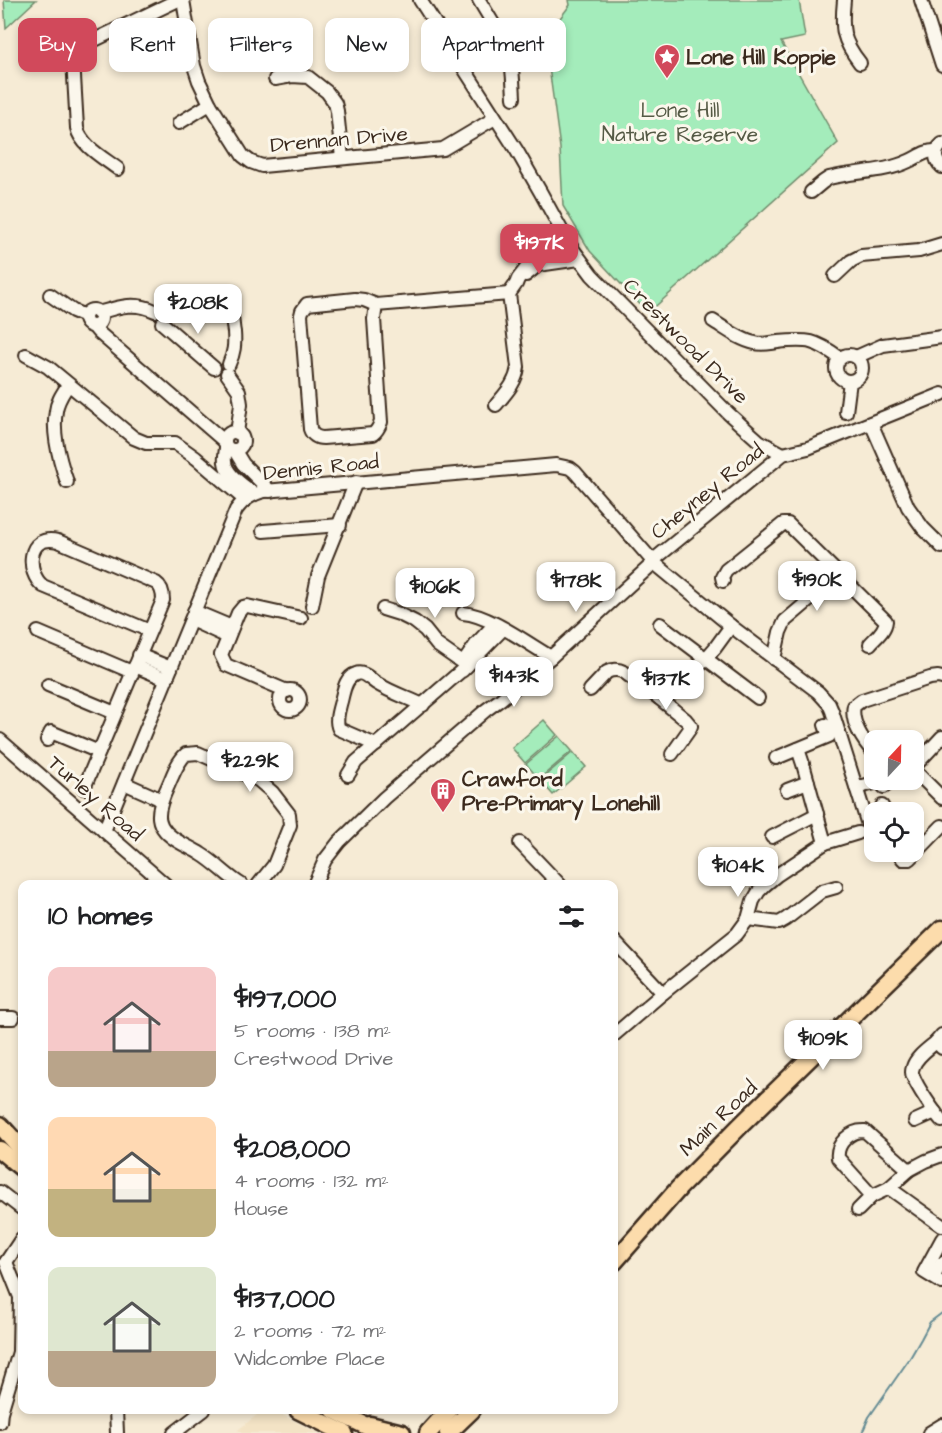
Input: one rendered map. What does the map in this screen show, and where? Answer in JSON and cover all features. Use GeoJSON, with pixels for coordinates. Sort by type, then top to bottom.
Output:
{"type":"FeatureCollection","features":[{"type":"Feature","properties":{"kind":"main road","name":"Main Road"},"geometry":{"type":"LineString","coordinates":[[618,1257],[679,1188],[733,1133],[942,929]]}},
{"type":"Feature","properties":{"kind":"main road"},"geometry":{"type":"LineString","coordinates":[[0,1125],[18,1145]]}},
{"type":"Feature","properties":{"kind":"main road"},"geometry":{"type":"LineString","coordinates":[[0,1150],[18,1165]]}},
{"type":"Feature","properties":{"kind":"main road","name":"Main Road"},"geometry":{"type":"LineString","coordinates":[[618,1241],[657,1203],[679,1188]]}},
{"type":"Feature","properties":{"kind":"main road"},"geometry":{"type":"LineString","coordinates":[[310,1414],[349,1427],[380,1433]]}},
{"type":"Feature","properties":{"kind":"main road"},"geometry":{"type":"LineString","coordinates":[[338,1414],[349,1427],[402,1433]]}},
{"type":"Feature","properties":{"kind":"main road"},"geometry":{"type":"LineString","coordinates":[[441,1427],[465,1414]]}},
{"type":"Feature","properties":{"kind":"street"},"geometry":{"type":"LineString","coordinates":[[118,169],[87,145],[78,134],[74,54],[80,47],[178,0]]}},
{"type":"Feature","properties":{"kind":"street","name":"Drennan Drive"},"geometry":{"type":"LineString","coordinates":[[183,0],[196,74],[210,104],[243,156],[257,165],[443,149],[495,118]]}},
{"type":"Feature","properties":{"kind":"street","name":"Crestwood Drive"},"geometry":{"type":"LineString","coordinates":[[420,0],[517,151],[579,259],[728,413],[759,441],[783,454]]}},
{"type":"Feature","properties":{"kind":"street"},"geometry":{"type":"LineString","coordinates":[[479,0],[508,50],[512,65],[513,98]]}},
{"type":"Feature","properties":{"kind":"street"},"geometry":{"type":"LineString","coordinates":[[844,0],[844,34],[849,48],[860,63]]}},
{"type":"Feature","properties":{"kind":"street"},"geometry":{"type":"LineString","coordinates":[[923,1],[937,34],[942,64]]}},
{"type":"Feature","properties":{"kind":"street"},"geometry":{"type":"LineString","coordinates":[[275,79],[292,76],[308,77],[327,92],[335,103],[337,111],[342,158]]}},
{"type":"Feature","properties":{"kind":"street"},"geometry":{"type":"LineString","coordinates":[[179,123],[210,104]]}},
{"type":"Feature","properties":{"kind":"street"},"geometry":{"type":"LineString","coordinates":[[939,147],[935,158],[942,167]]}},
{"type":"Feature","properties":{"kind":"street"},"geometry":{"type":"LineString","coordinates":[[811,192],[829,178],[885,169],[939,147]]}},
{"type":"Feature","properties":{"kind":"street"},"geometry":{"type":"LineString","coordinates":[[496,405],[512,386],[518,367],[513,289],[538,254],[569,244]]}},
{"type":"Feature","properties":{"kind":"street"},"geometry":{"type":"LineString","coordinates":[[835,276],[851,261],[861,256],[919,251],[942,244]]}},
{"type":"Feature","properties":{"kind":"street"},"geometry":{"type":"LineString","coordinates":[[376,305],[374,320],[380,426],[373,434],[323,438],[316,436],[310,429],[300,315],[306,304],[355,298],[376,305],[513,289],[538,265],[579,259]]}},
{"type":"Feature","properties":{"kind":"street"},"geometry":{"type":"LineString","coordinates":[[50,295],[73,311],[85,316]]}},
{"type":"Feature","properties":{"kind":"street"},"geometry":{"type":"LineString","coordinates":[[85,316],[90,311],[98,313],[127,305],[146,306],[169,312],[166,322],[162,323],[214,368],[217,375],[222,376],[228,370],[235,342],[232,319],[224,308],[206,298],[178,302],[160,309]]}},
{"type":"Feature","properties":{"kind":"street"},"geometry":{"type":"LineString","coordinates":[[93,326],[98,325],[100,320],[98,313]]}},
{"type":"Feature","properties":{"kind":"street"},"geometry":{"type":"LineString","coordinates":[[85,316],[86,323],[93,326],[228,446],[270,491]]}},
{"type":"Feature","properties":{"kind":"street"},"geometry":{"type":"LineString","coordinates":[[713,321],[753,343],[811,342],[821,345],[840,358]]}},
{"type":"Feature","properties":{"kind":"street"},"geometry":{"type":"LineString","coordinates":[[856,357],[862,369],[858,377],[850,381],[845,380],[838,375],[836,366],[840,358],[848,355],[856,357],[883,345],[942,337]]}},
{"type":"Feature","properties":{"kind":"street"},"geometry":{"type":"LineString","coordinates":[[27,355],[48,367],[134,438],[146,443],[175,443],[250,497]]}},
{"type":"Feature","properties":{"kind":"street"},"geometry":{"type":"LineString","coordinates":[[228,370],[239,392],[241,404],[237,432],[229,434],[224,460],[226,468],[250,497]]}},
{"type":"Feature","properties":{"kind":"street"},"geometry":{"type":"LineString","coordinates":[[846,412],[850,381]]}},
{"type":"Feature","properties":{"kind":"street"},"geometry":{"type":"LineString","coordinates":[[67,482],[56,429],[56,410],[59,398],[68,385]]}},
{"type":"Feature","properties":{"kind":"street"},"geometry":{"type":"LineString","coordinates":[[783,454],[808,448],[942,394]]}},
{"type":"Feature","properties":{"kind":"street"},"geometry":{"type":"LineString","coordinates":[[872,423],[908,507],[922,528],[942,547]]}},
{"type":"Feature","properties":{"kind":"street","name":"Cheyney Road"},"geometry":{"type":"LineString","coordinates":[[316,880],[325,860],[339,842],[384,798],[550,657],[653,562],[783,454]]}},
{"type":"Feature","properties":{"kind":"street","name":"Dennis Road"},"geometry":{"type":"LineString","coordinates":[[104,831],[236,510],[250,497],[270,491],[356,482],[556,465],[575,472],[653,562],[731,626],[818,692],[829,704],[858,791],[863,830],[825,843]]}},
{"type":"Feature","properties":{"kind":"street"},"geometry":{"type":"LineString","coordinates":[[236,478],[248,469]]}},
{"type":"Feature","properties":{"kind":"street"},"geometry":{"type":"LineString","coordinates":[[312,606],[318,576],[356,482]]}},
{"type":"Feature","properties":{"kind":"street"},"geometry":{"type":"LineString","coordinates":[[723,581],[722,577],[726,570],[786,523],[791,525],[886,621],[883,630],[870,644]]}},
{"type":"Feature","properties":{"kind":"street"},"geometry":{"type":"LineString","coordinates":[[263,531],[340,525]]}},
{"type":"Feature","properties":{"kind":"street"},"geometry":{"type":"LineString","coordinates":[[84,788],[163,600],[162,591],[160,585],[58,541],[50,539],[39,542],[32,557],[34,572],[38,582],[43,586],[150,630]]}},
{"type":"Feature","properties":{"kind":"street"},"geometry":{"type":"LineString","coordinates":[[774,659],[785,621],[839,574]]}},
{"type":"Feature","properties":{"kind":"street"},"geometry":{"type":"LineString","coordinates":[[287,690],[226,665],[221,655],[243,607],[301,618]]}},
{"type":"Feature","properties":{"kind":"street"},"geometry":{"type":"LineString","coordinates":[[383,609],[415,622],[437,645],[464,667]]}},
{"type":"Feature","properties":{"kind":"street"},"geometry":{"type":"LineString","coordinates":[[463,613],[478,616],[550,657]]}},
{"type":"Feature","properties":{"kind":"street"},"geometry":{"type":"LineString","coordinates":[[193,616],[230,632]]}},
{"type":"Feature","properties":{"kind":"street"},"geometry":{"type":"LineString","coordinates":[[660,624],[758,698]]}},
{"type":"Feature","properties":{"kind":"street"},"geometry":{"type":"LineString","coordinates":[[659,698],[706,658],[731,626]]}},
{"type":"Feature","properties":{"kind":"street"},"geometry":{"type":"LineString","coordinates":[[348,775],[356,762],[464,667],[499,627]]}},
{"type":"Feature","properties":{"kind":"street"},"geometry":{"type":"LineString","coordinates":[[38,632],[169,674]]}},
{"type":"Feature","properties":{"kind":"street"},"geometry":{"type":"LineString","coordinates":[[590,690],[607,672],[619,670],[659,698],[691,726],[672,754]]}},
{"type":"Feature","properties":{"kind":"street"},"geometry":{"type":"LineString","coordinates":[[376,745],[339,729],[337,725],[348,679],[359,673],[423,705]]}},
{"type":"Feature","properties":{"kind":"street"},"geometry":{"type":"LineString","coordinates":[[864,738],[852,710],[854,706],[862,700],[930,678],[938,676],[942,678]]}},
{"type":"Feature","properties":{"kind":"street"},"geometry":{"type":"LineString","coordinates":[[48,685],[115,713]]}},
{"type":"Feature","properties":{"kind":"street"},"geometry":{"type":"LineString","coordinates":[[776,758],[829,736],[825,725]]}},
{"type":"Feature","properties":{"kind":"street"},"geometry":{"type":"LineString","coordinates":[[47,740],[51,732],[99,752]]}},
{"type":"Feature","properties":{"kind":"street"},"geometry":{"type":"LineString","coordinates":[[924,758],[942,737]]}},
{"type":"Feature","properties":{"kind":"street","name":"Turley Road"},"geometry":{"type":"LineString","coordinates":[[0,740],[156,880]]}},
{"type":"Feature","properties":{"kind":"street"},"geometry":{"type":"LineString","coordinates":[[618,1032],[737,934],[748,919],[759,891],[765,885],[825,843],[798,749]]}},
{"type":"Feature","properties":{"kind":"street"},"geometry":{"type":"LineString","coordinates":[[235,880],[200,853],[171,838],[164,831],[158,817],[163,797],[186,754],[198,753],[258,780],[272,792],[289,814],[290,825],[274,865],[262,880]]}},
{"type":"Feature","properties":{"kind":"street"},"geometry":{"type":"LineString","coordinates":[[924,779],[942,798]]}},
{"type":"Feature","properties":{"kind":"street"},"geometry":{"type":"LineString","coordinates":[[125,780],[163,797]]}},
{"type":"Feature","properties":{"kind":"street"},"geometry":{"type":"LineString","coordinates":[[787,790],[808,782]]}},
{"type":"Feature","properties":{"kind":"street"},"geometry":{"type":"LineString","coordinates":[[858,791],[864,789]]}},
{"type":"Feature","properties":{"kind":"street"},"geometry":{"type":"LineString","coordinates":[[772,837],[817,814]]}},
{"type":"Feature","properties":{"kind":"street"},"geometry":{"type":"LineString","coordinates":[[924,845],[942,826]]}},
{"type":"Feature","properties":{"kind":"street"},"geometry":{"type":"LineString","coordinates":[[520,843],[553,880]]}},
{"type":"Feature","properties":{"kind":"street"},"geometry":{"type":"LineString","coordinates":[[748,919],[779,923],[822,891],[836,887]]}},
{"type":"Feature","properties":{"kind":"street"},"geometry":{"type":"LineString","coordinates":[[618,945],[663,993]]}},
{"type":"Feature","properties":{"kind":"street"},"geometry":{"type":"LineString","coordinates":[[0,1018],[14,1018]]}},
{"type":"Feature","properties":{"kind":"street"},"geometry":{"type":"LineString","coordinates":[[915,1121],[939,1117],[912,1071],[918,1059],[940,1042]]}},
{"type":"Feature","properties":{"kind":"street"},"geometry":{"type":"LineString","coordinates":[[872,1196],[838,1158],[837,1151],[840,1144],[851,1134],[865,1131],[909,1170]]}},
{"type":"Feature","properties":{"kind":"street"},"geometry":{"type":"LineString","coordinates":[[858,1210],[872,1196],[889,1188],[909,1170],[942,1155]]}},
{"type":"Feature","properties":{"kind":"street"},"geometry":{"type":"LineString","coordinates":[[889,1188],[942,1226]]}},
{"type":"Feature","properties":{"kind":"street"},"geometry":{"type":"LineString","coordinates":[[0,1192],[18,1206]]}},
{"type":"Feature","properties":{"kind":"street"},"geometry":{"type":"LineString","coordinates":[[933,1278],[942,1239]]}},
{"type":"Feature","properties":{"kind":"street"},"geometry":{"type":"LineString","coordinates":[[18,1243],[3,1261],[18,1287]]}},
{"type":"Feature","properties":{"kind":"street"},"geometry":{"type":"LineString","coordinates":[[933,1278],[942,1263]]}},
{"type":"Feature","properties":{"kind":"street"},"geometry":{"type":"LineString","coordinates":[[0,1422],[5,1381],[18,1356]]}},
{"type":"Feature","properties":{"kind":"street"},"geometry":{"type":"LineString","coordinates":[[116,1414],[117,1433]]}},
{"type":"Feature","properties":{"kind":"street"},"geometry":{"type":"LineString","coordinates":[[174,1433],[199,1414]]}},
{"type":"Feature","properties":{"kind":"street"},"geometry":{"type":"LineString","coordinates":[[929,1433],[942,1425]]}},
{"type":"Feature","properties":{"kind":"street"},"geometry":{"type":"LineString","coordinates":[[0,1428],[2,1433]]}},
{"type":"Feature","properties":{"kind":"shaded area"},"geometry":{"type":"Polygon","coordinates":[[[258,1414],[281,1414],[317,1433],[242,1433],[238,1430],[258,1414]]]}},
{"type":"Feature","properties":{"kind":"green space"},"geometry":{"type":"Polygon","coordinates":[[[4,0],[36,0],[6,28],[4,0]]]}},
{"type":"Feature","properties":{"kind":"green space","name":"Lone Hill Nature Reserve"},"geometry":{"type":"Polygon","coordinates":[[[569,0],[799,0],[805,37],[781,42],[838,143],[648,313],[590,251],[563,206],[560,148],[550,72],[566,72],[566,18],[560,18],[570,5],[569,0]]]}},
{"type":"Feature","properties":{"kind":"green space"},"geometry":{"type":"Polygon","coordinates":[[[544,720],[557,735],[525,763],[512,748],[544,720]]]}},
{"type":"Feature","properties":{"kind":"green space"},"geometry":{"type":"Polygon","coordinates":[[[559,736],[572,751],[539,779],[526,764],[559,736]]]}},
{"type":"Feature","properties":{"kind":"green space"},"geometry":{"type":"Polygon","coordinates":[[[573,752],[586,767],[553,795],[540,780],[573,752]]]}},
{"type":"Feature","properties":{"kind":"waterway"},"geometry":{"type":"LineString","coordinates":[[862,1433],[869,1417],[910,1358],[930,1322],[942,1313]]}},
{"type":"Feature","properties":{"kind":"place","name":"Lone Hill Koppie"},"geometry":{"type":"Point","coordinates":[667,80]}},
{"type":"Feature","properties":{"kind":"place","name":"Crawford Pre-Primary Lonehill"},"geometry":{"type":"Point","coordinates":[443,814]}}]}
